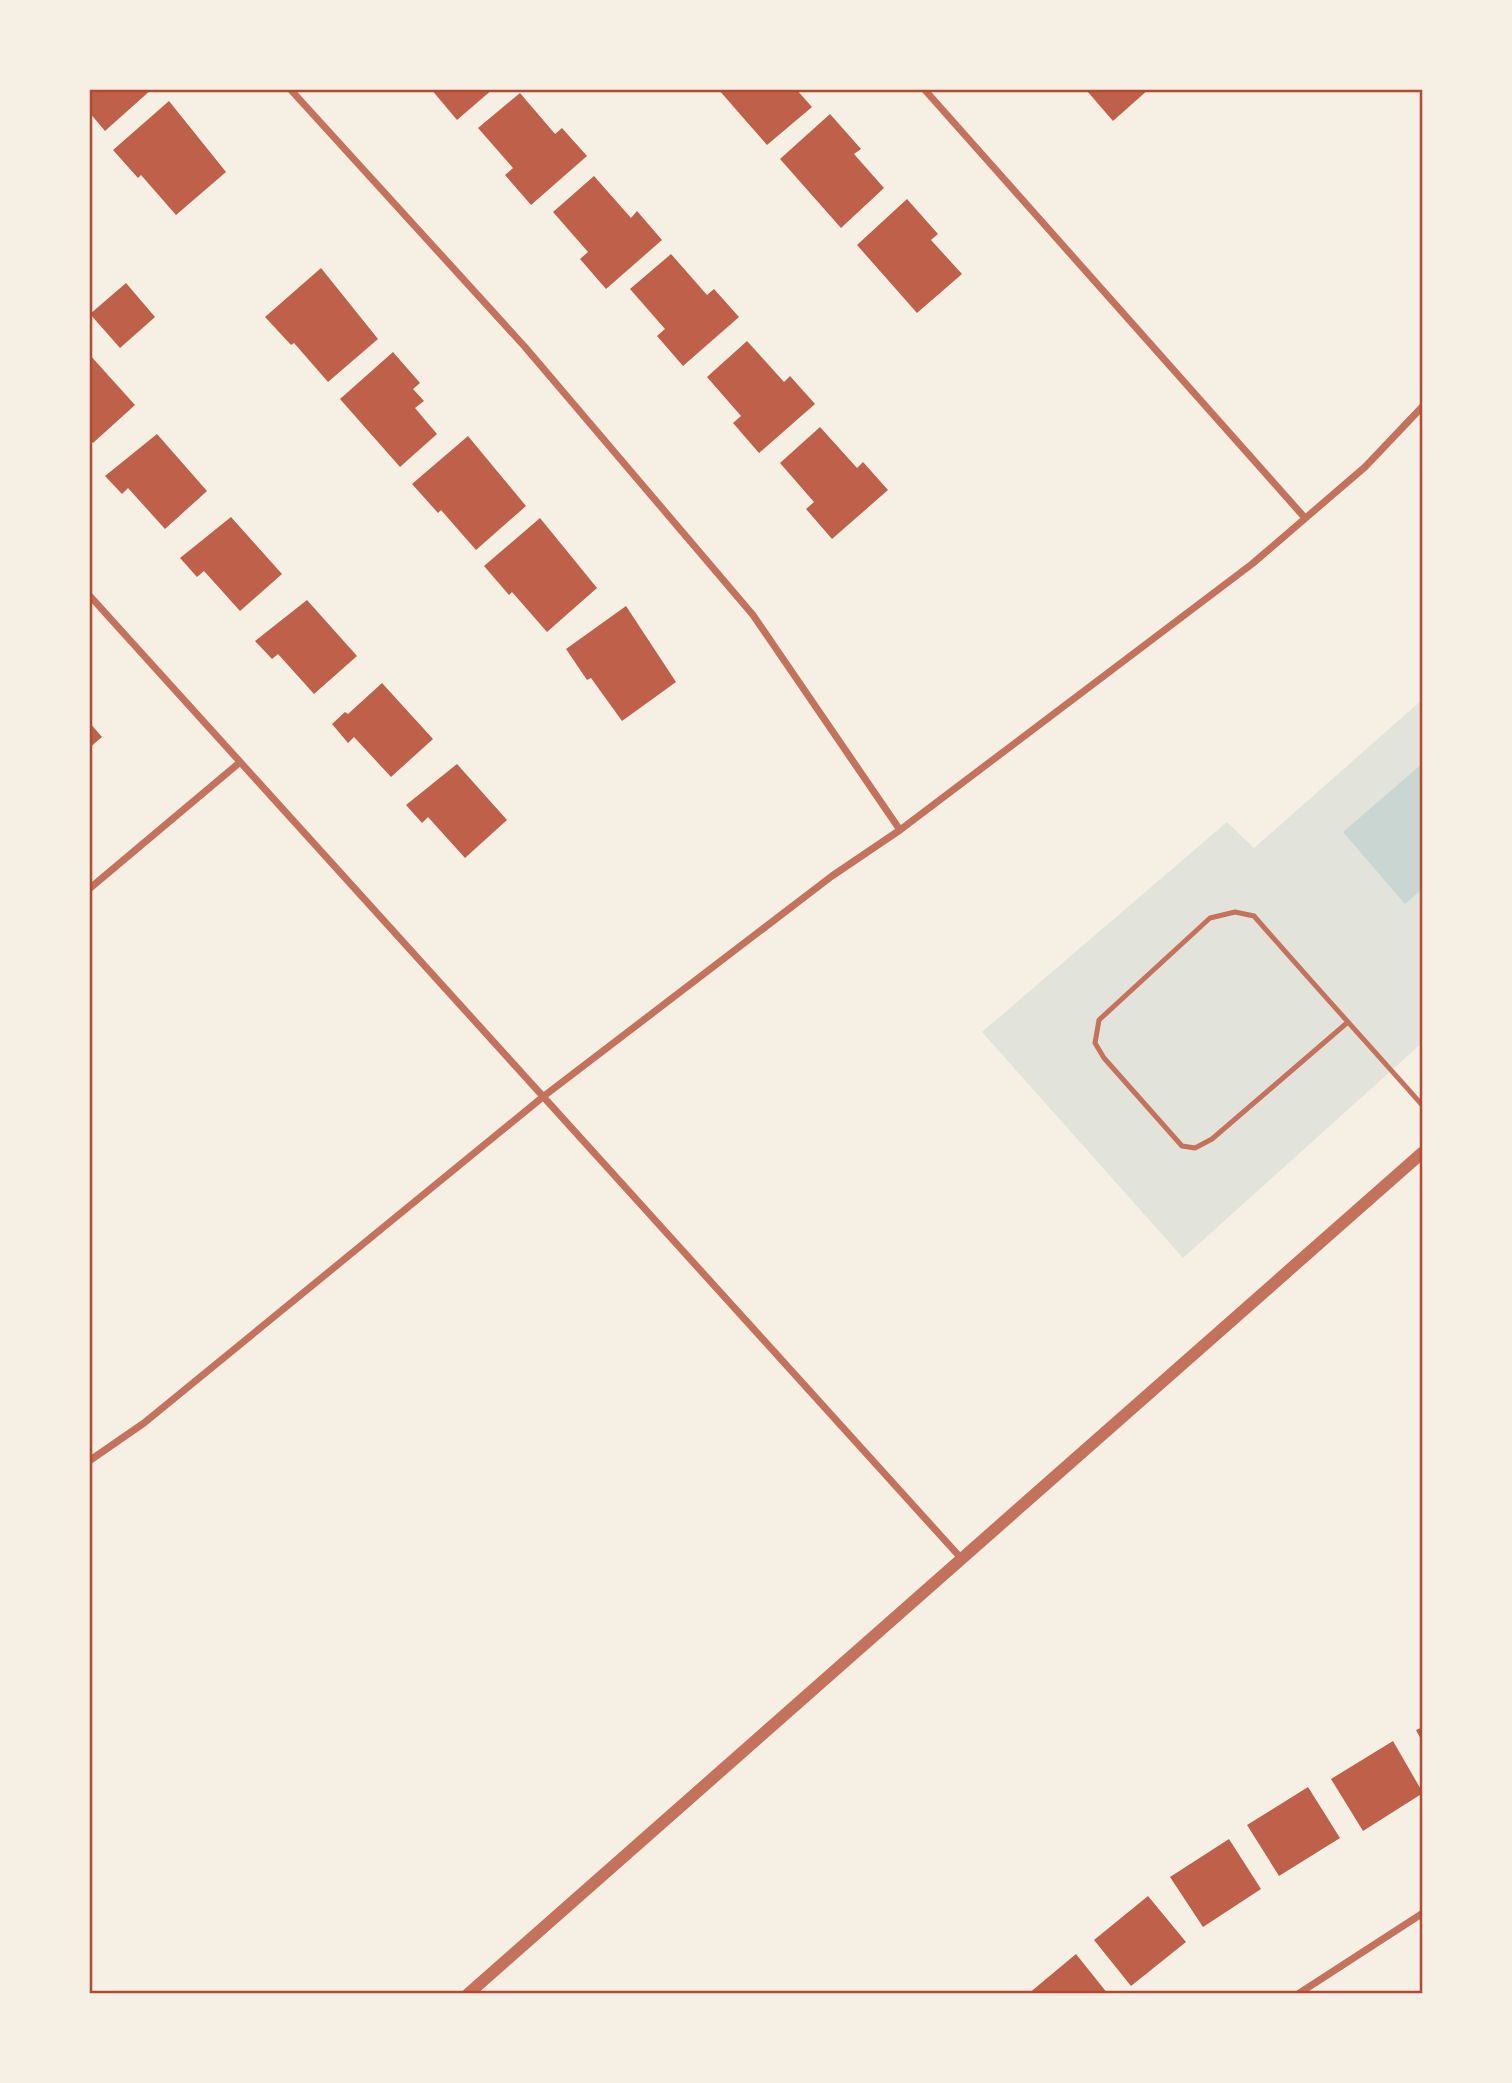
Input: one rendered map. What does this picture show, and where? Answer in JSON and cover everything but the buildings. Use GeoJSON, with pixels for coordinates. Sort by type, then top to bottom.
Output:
{"type":"FeatureCollection","features":[{"type":"Feature","properties":{"kind":"street"},"geometry":{"type":"LineString","coordinates":[[290,89],[525,347],[753,615],[900,830]]}},
{"type":"Feature","properties":{"kind":"street"},"geometry":{"type":"LineString","coordinates":[[924,89],[1305,518]]}},
{"type":"Feature","properties":{"kind":"street"},"geometry":{"type":"LineString","coordinates":[[89,1461],[144,1423],[544,1097],[832,876],[900,830],[1252,564],[1365,467],[1423,406]]}},
{"type":"Feature","properties":{"kind":"street"},"geometry":{"type":"LineString","coordinates":[[89,595],[239,764],[960,1557]]}},
{"type":"Feature","properties":{"kind":"street"},"geometry":{"type":"LineString","coordinates":[[89,889],[239,764]]}},
{"type":"Feature","properties":{"kind":"street"},"geometry":{"type":"LineString","coordinates":[[468,1994],[960,1557],[1423,1152]]}},
{"type":"Feature","properties":{"kind":"street"},"geometry":{"type":"LineString","coordinates":[[1298,1994],[1423,1913]]}},
{"type":"Feature","properties":{"kind":"lane"},"geometry":{"type":"LineString","coordinates":[[1348,1022],[1212,1139],[1195,1148],[1182,1146],[1104,1058],[1095,1043],[1099,1020],[1210,918],[1235,912],[1254,916],[1423,1106]]}},
{"type":"Feature","properties":{"kind":"shaded area"},"geometry":{"type":"Polygon","coordinates":[[[1423,699],[1423,1042],[1183,1258],[982,1032],[1227,822],[1254,848],[1423,699]]]}},
{"type":"Feature","properties":{"kind":"shaded area"},"geometry":{"type":"Polygon","coordinates":[[[1423,763],[1423,888],[1405,904],[1343,832],[1423,763]]]}}]}
